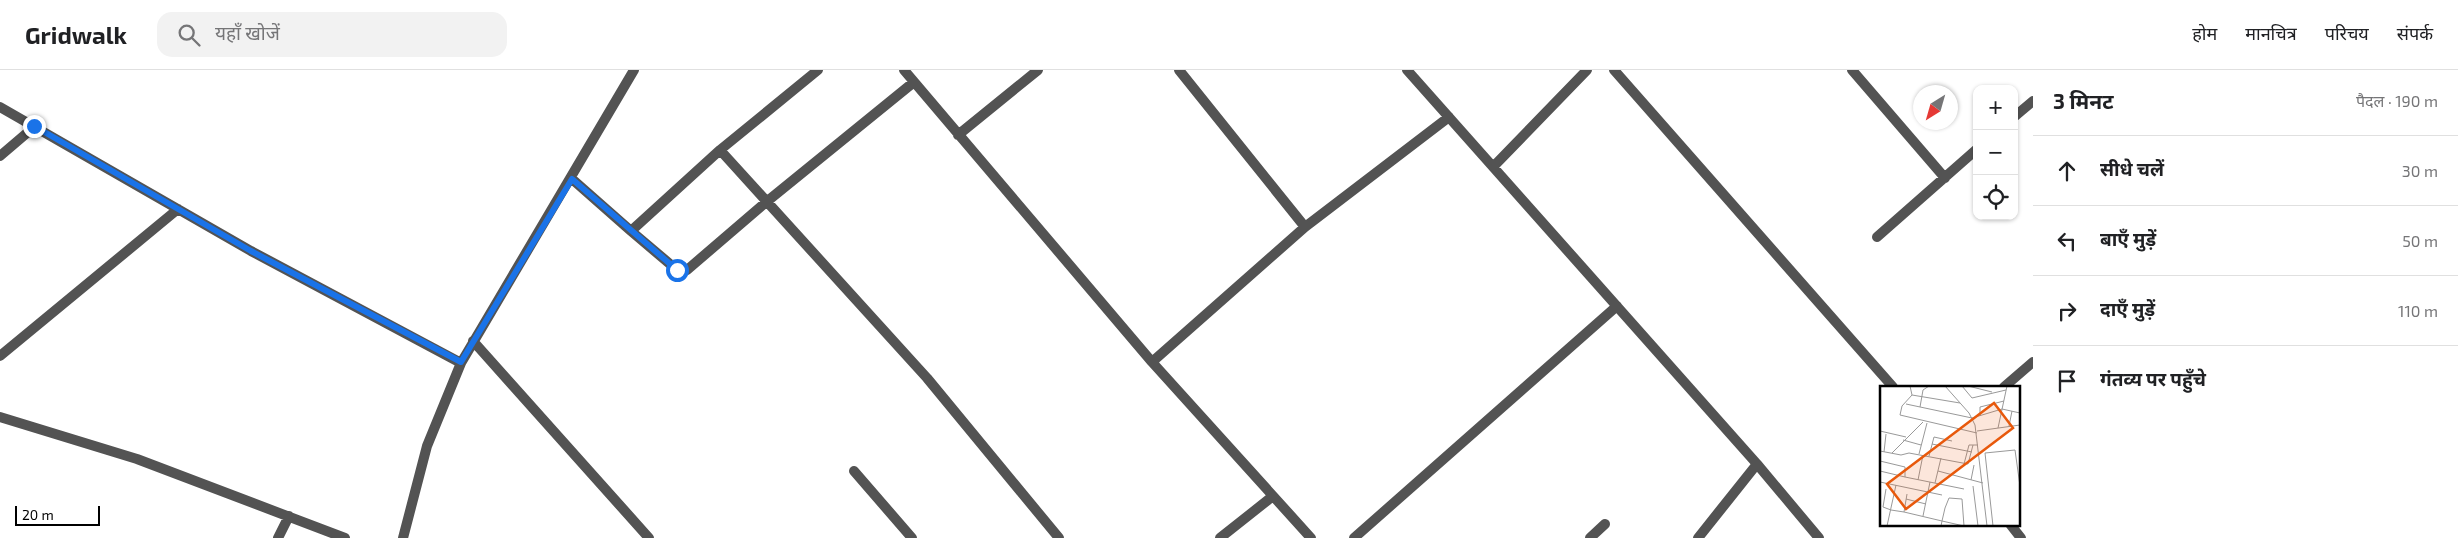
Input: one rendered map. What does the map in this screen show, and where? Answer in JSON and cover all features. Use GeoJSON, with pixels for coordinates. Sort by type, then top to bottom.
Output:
{"type":"FeatureCollection","features":[{"type":"Feature","properties":{"kind":"street"},"geometry":{"type":"LineString","coordinates":[[403,538],[427,446],[461,362],[572,179],[634,70]]}},
{"type":"Feature","properties":{"kind":"street"},"geometry":{"type":"LineString","coordinates":[[631,231],[720,150],[818,70]]}},
{"type":"Feature","properties":{"kind":"street"},"geometry":{"type":"LineString","coordinates":[[904,70],[1152,362],[1311,538]]}},
{"type":"Feature","properties":{"kind":"street"},"geometry":{"type":"LineString","coordinates":[[958,135],[1038,70]]}},
{"type":"Feature","properties":{"kind":"street"},"geometry":{"type":"LineString","coordinates":[[1179,70],[1305,227]]}},
{"type":"Feature","properties":{"kind":"street"},"geometry":{"type":"LineString","coordinates":[[1407,70],[1757,464],[1819,538]]}},
{"type":"Feature","properties":{"kind":"street"},"geometry":{"type":"LineString","coordinates":[[1493,167],[1587,70]]}},
{"type":"Feature","properties":{"kind":"street"},"geometry":{"type":"LineString","coordinates":[[1614,70],[1893,386]]}},
{"type":"Feature","properties":{"kind":"street"},"geometry":{"type":"LineString","coordinates":[[1852,70],[1944,178]]}},
{"type":"Feature","properties":{"kind":"street"},"geometry":{"type":"LineString","coordinates":[[572,179],[677,270],[682,271],[690,268],[765,203],[914,82]]}},
{"type":"Feature","properties":{"kind":"street"},"geometry":{"type":"LineString","coordinates":[[2018,113],[2033,100]]}},
{"type":"Feature","properties":{"kind":"street"},"geometry":{"type":"LineString","coordinates":[[0,107],[251,251],[461,362]]}},
{"type":"Feature","properties":{"kind":"street"},"geometry":{"type":"LineString","coordinates":[[1152,362],[1305,227],[1449,117]]}},
{"type":"Feature","properties":{"kind":"street"},"geometry":{"type":"LineString","coordinates":[[0,156],[34,126]]}},
{"type":"Feature","properties":{"kind":"street"},"geometry":{"type":"LineString","coordinates":[[720,150],[765,203],[927,378],[1059,538]]}},
{"type":"Feature","properties":{"kind":"street"},"geometry":{"type":"LineString","coordinates":[[1877,237],[1973,153]]}},
{"type":"Feature","properties":{"kind":"street"},"geometry":{"type":"LineString","coordinates":[[0,356],[178,209]]}},
{"type":"Feature","properties":{"kind":"street"},"geometry":{"type":"LineString","coordinates":[[1354,538],[1617,306]]}},
{"type":"Feature","properties":{"kind":"street"},"geometry":{"type":"LineString","coordinates":[[473,341],[649,538]]}},
{"type":"Feature","properties":{"kind":"street"},"geometry":{"type":"LineString","coordinates":[[2005,386],[2033,362]]}},
{"type":"Feature","properties":{"kind":"street"},"geometry":{"type":"LineString","coordinates":[[0,417],[137,459],[345,538]]}},
{"type":"Feature","properties":{"kind":"street"},"geometry":{"type":"LineString","coordinates":[[1698,538],[1757,464]]}},
{"type":"Feature","properties":{"kind":"street"},"geometry":{"type":"LineString","coordinates":[[854,471],[912,538]]}},
{"type":"Feature","properties":{"kind":"street"},"geometry":{"type":"LineString","coordinates":[[1220,538],[1273,496]]}},
{"type":"Feature","properties":{"kind":"street"},"geometry":{"type":"LineString","coordinates":[[278,538],[289,516]]}},
{"type":"Feature","properties":{"kind":"street"},"geometry":{"type":"LineString","coordinates":[[1590,538],[1605,524]]}},
{"type":"Feature","properties":{"kind":"street"},"geometry":{"type":"LineString","coordinates":[[2012,526],[2022,538]]}},
{"type":"Feature","properties":{"kind":"route"},"geometry":{"type":"LineString","coordinates":[[34,126],[251,251],[461,362],[572,179],[677,270]]}}]}
